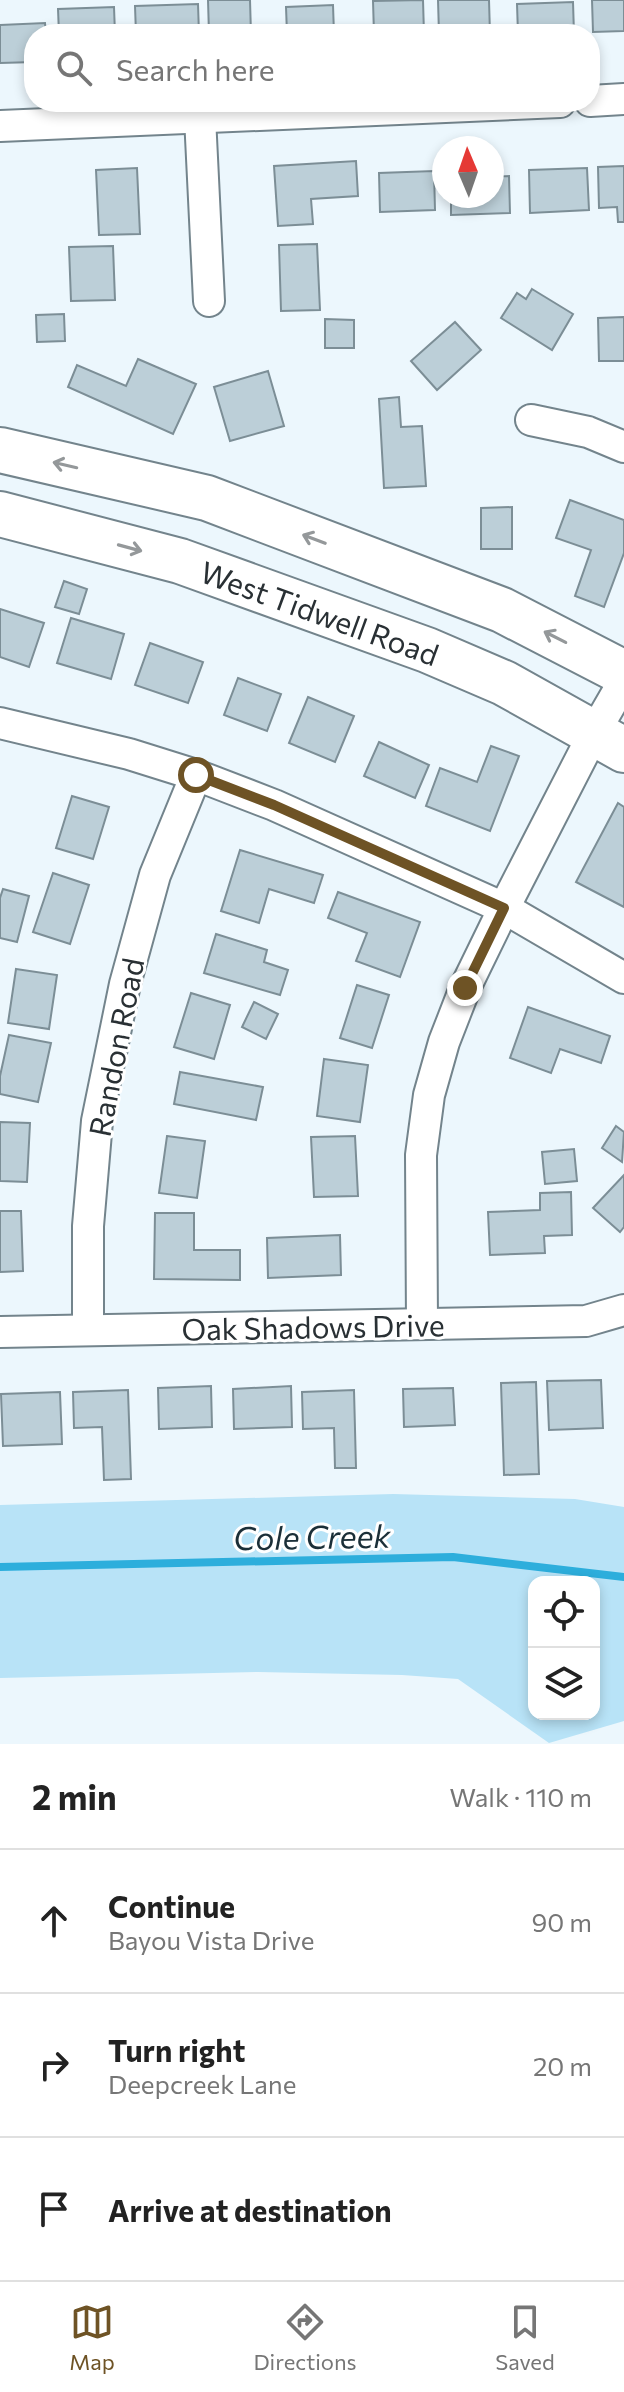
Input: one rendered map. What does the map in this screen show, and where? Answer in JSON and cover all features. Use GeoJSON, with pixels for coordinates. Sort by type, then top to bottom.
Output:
{"type":"FeatureCollection","features":[{"type":"Feature","properties":{"kind":"main road"},"geometry":{"type":"LineString","coordinates":[[0,505],[6,451],[207,498],[502,610],[624,673]]}},
{"type":"Feature","properties":{"kind":"main road","name":"West Tidwell Road"},"geometry":{"type":"LineString","coordinates":[[0,514],[180,561],[413,645],[504,683],[609,742]]}},
{"type":"Feature","properties":{"kind":"street"},"geometry":{"type":"LineString","coordinates":[[600,100],[624,99]]}},
{"type":"Feature","properties":{"kind":"street"},"geometry":{"type":"LineString","coordinates":[[0,126],[320,112]]}},
{"type":"Feature","properties":{"kind":"street"},"geometry":{"type":"LineString","coordinates":[[200,117],[209,301]]}},
{"type":"Feature","properties":{"kind":"street"},"geometry":{"type":"LineString","coordinates":[[531,420],[588,432],[624,447]]}},
{"type":"Feature","properties":{"kind":"street"},"geometry":{"type":"LineString","coordinates":[[422,1324],[421,1155],[429,1095],[444,1042],[465,988],[504,908],[609,742],[624,681]]}},
{"type":"Feature","properties":{"kind":"street"},"geometry":{"type":"LineString","coordinates":[[0,723],[129,754],[196,775],[274,805],[504,908],[624,978]]}},
{"type":"Feature","properties":{"kind":"street","name":"Randon Road"},"geometry":{"type":"LineString","coordinates":[[88,1330],[88,1226],[97,1121],[125,984],[155,875],[196,775]]}},
{"type":"Feature","properties":{"kind":"street","name":"Oak Shadows Drive"},"geometry":{"type":"LineString","coordinates":[[0,1332],[586,1321],[624,1310]]}},
{"type":"Feature","properties":{"kind":"shaded area"},"geometry":{"type":"Polygon","coordinates":[[[393,1494],[575,1499],[624,1507],[624,1721],[549,1743],[458,1679],[258,1672],[0,1678],[0,1505],[393,1494]]]}},
{"type":"Feature","properties":{"kind":"building"},"geometry":{"type":"Polygon","coordinates":[[[208,0],[250,0],[251,24],[209,24],[208,0]]]}},
{"type":"Feature","properties":{"kind":"building"},"geometry":{"type":"Polygon","coordinates":[[[423,0],[424,24],[374,24],[373,1],[423,0]]]}},
{"type":"Feature","properties":{"kind":"building"},"geometry":{"type":"Polygon","coordinates":[[[438,0],[489,0],[490,24],[439,24],[438,0]]]}},
{"type":"Feature","properties":{"kind":"building"},"geometry":{"type":"Polygon","coordinates":[[[592,0],[624,0],[624,31],[600,32],[600,24],[593,24],[592,0]]]}},
{"type":"Feature","properties":{"kind":"building"},"geometry":{"type":"Polygon","coordinates":[[[573,2],[574,24],[518,24],[517,4],[573,2]]]}},
{"type":"Feature","properties":{"kind":"building"},"geometry":{"type":"Polygon","coordinates":[[[198,4],[199,24],[136,24],[135,6],[198,4]]]}},
{"type":"Feature","properties":{"kind":"building"},"geometry":{"type":"Polygon","coordinates":[[[333,5],[334,24],[287,24],[286,7],[333,5]]]}},
{"type":"Feature","properties":{"kind":"building"},"geometry":{"type":"Polygon","coordinates":[[[114,7],[115,24],[59,24],[58,9],[114,7]]]}},
{"type":"Feature","properties":{"kind":"building"},"geometry":{"type":"Polygon","coordinates":[[[45,23],[45,24],[24,24],[24,62],[0,63],[0,25],[45,23]]]}},
{"type":"Feature","properties":{"kind":"building"},"geometry":{"type":"Polygon","coordinates":[[[356,161],[358,196],[311,199],[313,224],[278,226],[274,166],[356,161]]]}},
{"type":"Feature","properties":{"kind":"building"},"geometry":{"type":"Polygon","coordinates":[[[624,166],[624,222],[618,222],[617,207],[599,208],[598,167],[624,166]]]}},
{"type":"Feature","properties":{"kind":"building"},"geometry":{"type":"Polygon","coordinates":[[[137,168],[140,234],[99,235],[96,170],[137,168]]]}},
{"type":"Feature","properties":{"kind":"building"},"geometry":{"type":"Polygon","coordinates":[[[587,168],[589,210],[530,213],[529,170],[587,168]]]}},
{"type":"Feature","properties":{"kind":"building"},"geometry":{"type":"Polygon","coordinates":[[[432,171],[432,208],[435,210],[380,212],[379,173],[432,171]]]}},
{"type":"Feature","properties":{"kind":"building"},"geometry":{"type":"Polygon","coordinates":[[[504,176],[509,176],[510,213],[451,215],[451,208],[504,208],[504,176]]]}},
{"type":"Feature","properties":{"kind":"building"},"geometry":{"type":"Polygon","coordinates":[[[317,244],[320,310],[281,311],[279,245],[317,244]]]}},
{"type":"Feature","properties":{"kind":"building"},"geometry":{"type":"Polygon","coordinates":[[[113,246],[115,300],[71,301],[69,247],[113,246]]]}},
{"type":"Feature","properties":{"kind":"building"},"geometry":{"type":"Polygon","coordinates":[[[532,289],[573,314],[552,350],[501,318],[517,293],[526,299],[532,289]]]}},
{"type":"Feature","properties":{"kind":"building"},"geometry":{"type":"Polygon","coordinates":[[[64,314],[65,341],[37,342],[36,315],[64,314]]]}},
{"type":"Feature","properties":{"kind":"building"},"geometry":{"type":"Polygon","coordinates":[[[624,317],[624,361],[599,361],[598,318],[624,317]]]}},
{"type":"Feature","properties":{"kind":"building"},"geometry":{"type":"Polygon","coordinates":[[[325,319],[354,320],[354,348],[325,348],[325,319]]]}},
{"type":"Feature","properties":{"kind":"building"},"geometry":{"type":"Polygon","coordinates":[[[455,322],[481,350],[437,390],[411,361],[455,322]]]}},
{"type":"Feature","properties":{"kind":"building"},"geometry":{"type":"Polygon","coordinates":[[[138,359],[196,384],[173,434],[68,387],[77,365],[126,386],[138,359]]]}},
{"type":"Feature","properties":{"kind":"building"},"geometry":{"type":"Polygon","coordinates":[[[268,371],[284,426],[230,441],[214,387],[268,371]]]}},
{"type":"Feature","properties":{"kind":"building"},"geometry":{"type":"Polygon","coordinates":[[[399,397],[401,427],[422,426],[426,486],[384,488],[379,399],[399,397]]]}},
{"type":"Feature","properties":{"kind":"building"},"geometry":{"type":"Polygon","coordinates":[[[570,500],[624,520],[624,553],[604,607],[575,596],[591,550],[556,538],[570,500]]]}},
{"type":"Feature","properties":{"kind":"building"},"geometry":{"type":"Polygon","coordinates":[[[512,507],[512,549],[481,549],[481,508],[512,507]]]}},
{"type":"Feature","properties":{"kind":"building"},"geometry":{"type":"Polygon","coordinates":[[[64,581],[87,589],[79,614],[55,607],[64,581]]]}},
{"type":"Feature","properties":{"kind":"building"},"geometry":{"type":"Polygon","coordinates":[[[0,609],[44,623],[29,667],[0,657],[0,609]]]}},
{"type":"Feature","properties":{"kind":"building"},"geometry":{"type":"Polygon","coordinates":[[[71,618],[124,634],[111,679],[57,663],[71,618]]]}},
{"type":"Feature","properties":{"kind":"building"},"geometry":{"type":"Polygon","coordinates":[[[150,643],[203,662],[188,703],[135,685],[150,643]]]}},
{"type":"Feature","properties":{"kind":"building"},"geometry":{"type":"Polygon","coordinates":[[[238,678],[281,694],[267,731],[224,715],[238,678]]]}},
{"type":"Feature","properties":{"kind":"building"},"geometry":{"type":"Polygon","coordinates":[[[308,697],[354,716],[335,762],[289,743],[308,697]]]}},
{"type":"Feature","properties":{"kind":"building"},"geometry":{"type":"Polygon","coordinates":[[[379,742],[429,765],[415,798],[364,776],[379,742]]]}},
{"type":"Feature","properties":{"kind":"building"},"geometry":{"type":"Polygon","coordinates":[[[491,746],[519,756],[490,831],[426,806],[440,768],[477,782],[491,746]]]}},
{"type":"Feature","properties":{"kind":"building"},"geometry":{"type":"Polygon","coordinates":[[[72,796],[109,807],[93,859],[56,848],[72,796]]]}},
{"type":"Feature","properties":{"kind":"building"},"geometry":{"type":"Polygon","coordinates":[[[618,803],[624,807],[624,907],[576,882],[618,803]]]}},
{"type":"Feature","properties":{"kind":"building"},"geometry":{"type":"Polygon","coordinates":[[[240,850],[323,875],[314,903],[269,889],[259,923],[221,911],[240,850]]]}},
{"type":"Feature","properties":{"kind":"building"},"geometry":{"type":"Polygon","coordinates":[[[53,873],[89,885],[70,944],[33,932],[53,873]]]}},
{"type":"Feature","properties":{"kind":"building"},"geometry":{"type":"Polygon","coordinates":[[[3,889],[29,896],[17,942],[0,938],[0,898],[3,889]]]}},
{"type":"Feature","properties":{"kind":"building"},"geometry":{"type":"Polygon","coordinates":[[[338,892],[420,922],[400,977],[356,961],[367,933],[328,918],[338,892]]]}},
{"type":"Feature","properties":{"kind":"building"},"geometry":{"type":"Polygon","coordinates":[[[216,934],[267,950],[264,962],[288,970],[280,995],[204,973],[216,934]]]}},
{"type":"Feature","properties":{"kind":"building"},"geometry":{"type":"Polygon","coordinates":[[[16,969],[57,975],[49,1029],[8,1023],[16,969]]]}},
{"type":"Feature","properties":{"kind":"building"},"geometry":{"type":"Polygon","coordinates":[[[357,985],[389,995],[372,1048],[340,1038],[357,985]]]}},
{"type":"Feature","properties":{"kind":"building"},"geometry":{"type":"Polygon","coordinates":[[[191,993],[230,1005],[214,1059],[174,1047],[191,993]]]}},
{"type":"Feature","properties":{"kind":"building"},"geometry":{"type":"Polygon","coordinates":[[[254,1002],[278,1014],[266,1039],[242,1027],[254,1002]]]}},
{"type":"Feature","properties":{"kind":"building"},"geometry":{"type":"Polygon","coordinates":[[[528,1007],[610,1036],[601,1063],[560,1049],[551,1073],[510,1058],[528,1007]]]}},
{"type":"Feature","properties":{"kind":"building"},"geometry":{"type":"Polygon","coordinates":[[[9,1035],[51,1043],[38,1102],[0,1094],[0,1076],[9,1035]]]}},
{"type":"Feature","properties":{"kind":"building"},"geometry":{"type":"Polygon","coordinates":[[[324,1059],[368,1065],[360,1122],[317,1116],[324,1059]]]}},
{"type":"Feature","properties":{"kind":"building"},"geometry":{"type":"Polygon","coordinates":[[[180,1072],[263,1087],[256,1120],[174,1104],[180,1072]]]}},
{"type":"Feature","properties":{"kind":"building"},"geometry":{"type":"Polygon","coordinates":[[[0,1122],[30,1123],[27,1182],[0,1181],[0,1122]]]}},
{"type":"Feature","properties":{"kind":"building"},"geometry":{"type":"Polygon","coordinates":[[[616,1126],[624,1132],[622,1162],[602,1148],[616,1126]]]}},
{"type":"Feature","properties":{"kind":"building"},"geometry":{"type":"Polygon","coordinates":[[[167,1136],[205,1141],[197,1198],[159,1193],[167,1136]]]}},
{"type":"Feature","properties":{"kind":"building"},"geometry":{"type":"Polygon","coordinates":[[[355,1136],[358,1196],[314,1197],[311,1137],[355,1136]]]}},
{"type":"Feature","properties":{"kind":"building"},"geometry":{"type":"Polygon","coordinates":[[[574,1149],[577,1181],[545,1184],[542,1152],[574,1149]]]}},
{"type":"Feature","properties":{"kind":"building"},"geometry":{"type":"Polygon","coordinates":[[[624,1175],[624,1227],[620,1232],[593,1208],[624,1175]]]}},
{"type":"Feature","properties":{"kind":"building"},"geometry":{"type":"Polygon","coordinates":[[[571,1192],[572,1235],[544,1236],[545,1253],[490,1255],[488,1212],[540,1210],[540,1193],[571,1192]]]}},
{"type":"Feature","properties":{"kind":"building"},"geometry":{"type":"Polygon","coordinates":[[[0,1211],[21,1211],[23,1271],[0,1272],[0,1211]]]}},
{"type":"Feature","properties":{"kind":"building"},"geometry":{"type":"Polygon","coordinates":[[[155,1213],[194,1213],[194,1250],[240,1250],[240,1280],[154,1279],[155,1213]]]}},
{"type":"Feature","properties":{"kind":"building"},"geometry":{"type":"Polygon","coordinates":[[[340,1235],[341,1275],[268,1278],[267,1238],[340,1235]]]}},
{"type":"Feature","properties":{"kind":"building"},"geometry":{"type":"Polygon","coordinates":[[[601,1380],[603,1428],[549,1430],[547,1381],[601,1380]]]}},
{"type":"Feature","properties":{"kind":"building"},"geometry":{"type":"Polygon","coordinates":[[[536,1382],[539,1474],[504,1475],[501,1383],[536,1382]]]}},
{"type":"Feature","properties":{"kind":"building"},"geometry":{"type":"Polygon","coordinates":[[[211,1386],[212,1427],[159,1429],[158,1388],[211,1386]]]}},
{"type":"Feature","properties":{"kind":"building"},"geometry":{"type":"Polygon","coordinates":[[[291,1386],[292,1427],[234,1429],[233,1389],[291,1386]]]}},
{"type":"Feature","properties":{"kind":"building"},"geometry":{"type":"Polygon","coordinates":[[[453,1388],[455,1425],[404,1427],[403,1389],[453,1388]]]}},
{"type":"Feature","properties":{"kind":"building"},"geometry":{"type":"Polygon","coordinates":[[[128,1390],[131,1479],[104,1480],[102,1427],[74,1428],[73,1392],[128,1390]]]}},
{"type":"Feature","properties":{"kind":"building"},"geometry":{"type":"Polygon","coordinates":[[[354,1390],[356,1468],[335,1468],[334,1428],[303,1429],[302,1392],[354,1390]]]}},
{"type":"Feature","properties":{"kind":"building"},"geometry":{"type":"Polygon","coordinates":[[[60,1392],[62,1444],[3,1446],[1,1394],[60,1392]]]}},
{"type":"Feature","properties":{"kind":"waterway","name":"Cole Creek"},"geometry":{"type":"LineString","coordinates":[[0,1567],[453,1557],[624,1577]]}},
{"type":"Feature","properties":{"kind":"route"},"geometry":{"type":"LineString","coordinates":[[196,775],[274,805],[504,908],[465,988]]}}]}
